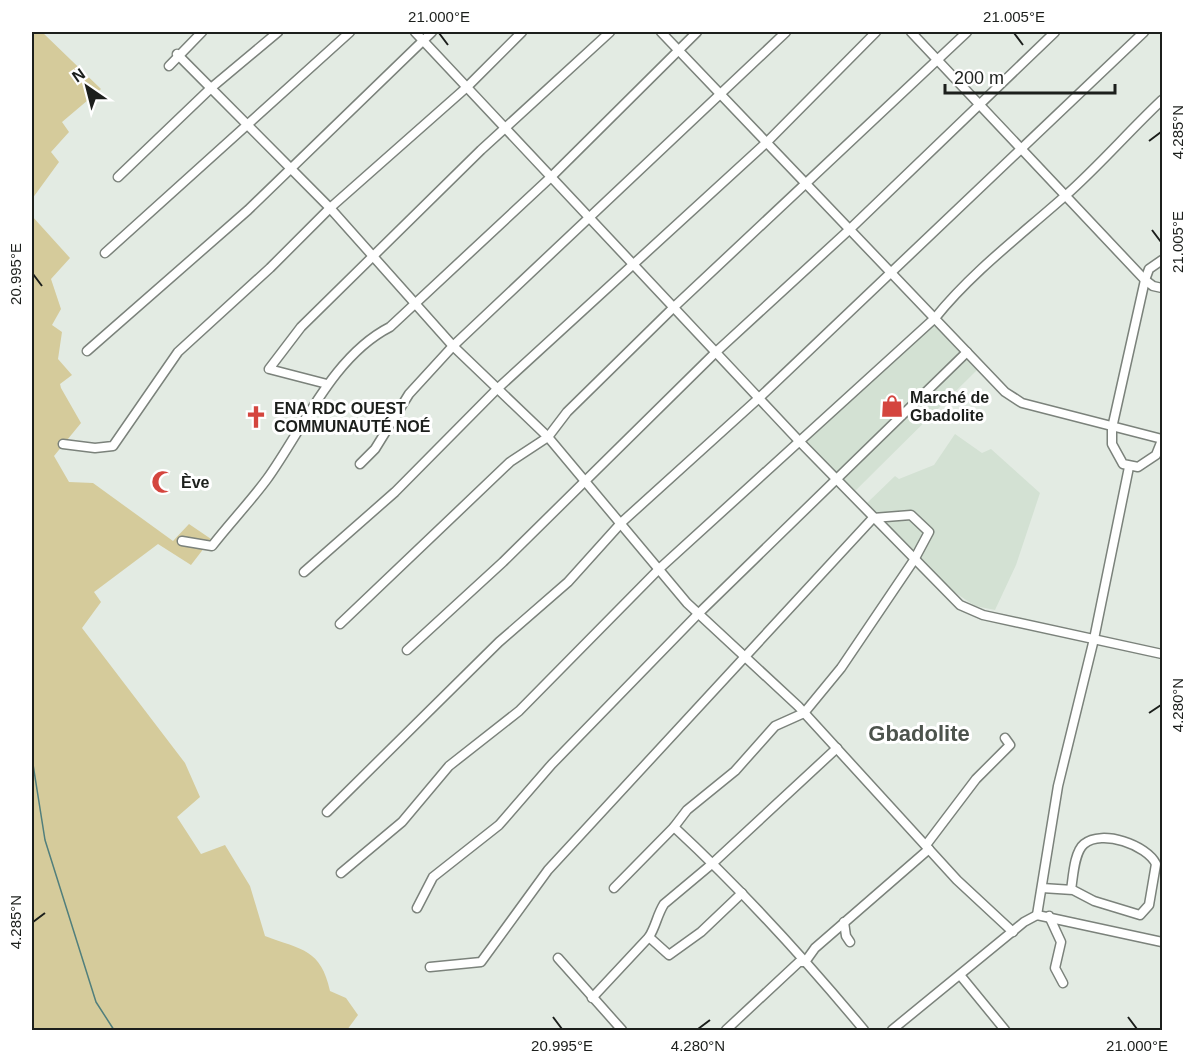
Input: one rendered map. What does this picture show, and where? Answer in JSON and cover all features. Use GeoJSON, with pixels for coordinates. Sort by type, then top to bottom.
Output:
{"type":"FeatureCollection","features":[{"type":"Feature","properties":{"kind":"street"},"geometry":{"type":"LineString","coordinates":[[169,66],[177,54],[202,32]]}},
{"type":"Feature","properties":{"kind":"street"},"geometry":{"type":"LineString","coordinates":[[118,177],[211,88],[278,32]]}},
{"type":"Feature","properties":{"kind":"street"},"geometry":{"type":"LineString","coordinates":[[105,253],[350,32]]}},
{"type":"Feature","properties":{"kind":"street"},"geometry":{"type":"LineString","coordinates":[[415,32],[836,480],[952,598],[975,612],[1162,654]]}},
{"type":"Feature","properties":{"kind":"street"},"geometry":{"type":"LineString","coordinates":[[87,351],[181,271],[432,32]]}},
{"type":"Feature","properties":{"kind":"street"},"geometry":{"type":"LineString","coordinates":[[63,444],[95,448],[113,446],[178,352],[270,268],[330,208],[467,87],[522,32]]}},
{"type":"Feature","properties":{"kind":"street"},"geometry":{"type":"LineString","coordinates":[[327,384],[269,369],[301,327],[504,129],[610,32]]}},
{"type":"Feature","properties":{"kind":"street"},"geometry":{"type":"LineString","coordinates":[[661,32],[1005,392],[1022,403],[1112,428],[1162,439],[1156,454],[1148,463],[1138,467],[1129,467],[1118,458],[1112,444],[1112,428],[1145,280],[1149,269],[1162,260]]}},
{"type":"Feature","properties":{"kind":"street"},"geometry":{"type":"LineString","coordinates":[[182,541],[212,546],[267,480],[327,384],[375,334],[390,327],[551,177],[697,32]]}},
{"type":"Feature","properties":{"kind":"street"},"geometry":{"type":"LineString","coordinates":[[360,464],[375,449],[409,394],[453,346],[786,32]]}},
{"type":"Feature","properties":{"kind":"street"},"geometry":{"type":"LineString","coordinates":[[303,572],[395,492],[497,389],[633,262],[767,142],[876,32]]}},
{"type":"Feature","properties":{"kind":"street"},"geometry":{"type":"LineString","coordinates":[[910,32],[1145,280],[1153,286],[1162,288]]}},
{"type":"Feature","properties":{"kind":"street"},"geometry":{"type":"LineString","coordinates":[[340,624],[510,462],[548,437],[567,412],[674,307],[967,32]]}},
{"type":"Feature","properties":{"kind":"street"},"geometry":{"type":"LineString","coordinates":[[407,650],[503,562],[716,352],[850,229],[1055,32]]}},
{"type":"Feature","properties":{"kind":"street"},"geometry":{"type":"LineString","coordinates":[[327,813],[499,642],[568,582],[622,522],[759,398],[1144,32]]}},
{"type":"Feature","properties":{"kind":"street"},"geometry":{"type":"LineString","coordinates":[[177,54],[330,208],[453,346],[548,437],[698,614],[804,712],[957,880],[1013,932]]}},
{"type":"Feature","properties":{"kind":"street"},"geometry":{"type":"LineString","coordinates":[[340,873],[402,822],[449,766],[519,711],[659,569],[935,318],[948,302],[1013,240],[1066,195],[1162,100]]}},
{"type":"Feature","properties":{"kind":"street"},"geometry":{"type":"LineString","coordinates":[[417,908],[433,877],[499,825],[552,764],[698,614],[967,352]]}},
{"type":"Feature","properties":{"kind":"street"},"geometry":{"type":"LineString","coordinates":[[1037,915],[1058,786],[1094,639],[1129,467]]}},
{"type":"Feature","properties":{"kind":"street"},"geometry":{"type":"LineString","coordinates":[[430,967],[480,962],[548,870],[873,518],[911,515],[930,532],[914,560],[841,668],[804,712],[775,726],[735,771],[687,810],[674,828],[614,888]]}},
{"type":"Feature","properties":{"kind":"street"},"geometry":{"type":"LineString","coordinates":[[806,962],[815,948],[927,847],[976,778],[1010,745],[1005,738]]}},
{"type":"Feature","properties":{"kind":"street"},"geometry":{"type":"LineString","coordinates":[[592,998],[649,937],[656,926],[658,912],[664,904],[713,863],[837,748]]}},
{"type":"Feature","properties":{"kind":"street"},"geometry":{"type":"LineString","coordinates":[[674,828],[742,893],[806,962],[864,1030]]}},
{"type":"Feature","properties":{"kind":"street"},"geometry":{"type":"LineString","coordinates":[[1042,888],[1071,890],[1094,901],[1140,915],[1149,905],[1156,864],[1148,853],[1140,848],[1116,840],[1093,840],[1083,845],[1079,851],[1071,890]]}},
{"type":"Feature","properties":{"kind":"street"},"geometry":{"type":"LineString","coordinates":[[649,937],[669,955],[701,932],[742,893]]}},
{"type":"Feature","properties":{"kind":"street"},"geometry":{"type":"LineString","coordinates":[[892,1030],[1037,915],[1162,942]]}},
{"type":"Feature","properties":{"kind":"street"},"geometry":{"type":"LineString","coordinates":[[1049,916],[1061,942],[1055,968],[1063,983]]}},
{"type":"Feature","properties":{"kind":"street"},"geometry":{"type":"LineString","coordinates":[[844,922],[846,936],[850,942]]}},
{"type":"Feature","properties":{"kind":"street"},"geometry":{"type":"LineString","coordinates":[[558,958],[622,1030]]}},
{"type":"Feature","properties":{"kind":"street"},"geometry":{"type":"LineString","coordinates":[[726,1030],[799,962],[806,962]]}},
{"type":"Feature","properties":{"kind":"street"},"geometry":{"type":"LineString","coordinates":[[960,975],[1005,1030]]}},
{"type":"Feature","properties":{"kind":"shaded area"},"geometry":{"type":"Polygon","coordinates":[[[32,32],[42,32],[101,89],[62,122],[69,132],[51,152],[59,162],[32,199],[32,32]]]}},
{"type":"Feature","properties":{"kind":"shaded area"},"geometry":{"type":"Polygon","coordinates":[[[32,216],[70,258],[51,279],[61,309],[52,325],[62,332],[58,359],[72,375],[60,384],[61,388],[81,423],[54,456],[69,482],[93,483],[173,541],[189,524],[211,539],[191,565],[158,544],[94,592],[101,602],[82,628],[185,763],[200,797],[177,817],[201,854],[225,845],[250,886],[265,936],[308,953],[321,967],[330,991],[346,998],[358,1015],[347,1030],[32,1030],[32,216]]]}},
{"type":"Feature","properties":{"kind":"shaded area","name":"Marché de Gbadolite"},"geometry":{"type":"Polygon","coordinates":[[[932,323],[977,370],[853,493],[804,442],[932,323]]]}},
{"type":"Feature","properties":{"kind":"shaded area"},"geometry":{"type":"Polygon","coordinates":[[[955,434],[982,453],[991,449],[1040,493],[1016,565],[995,610],[975,606],[944,585],[866,504],[895,476],[899,479],[934,465],[955,434]]]}},
{"type":"Feature","properties":{"kind":"waterway"},"geometry":{"type":"LineString","coordinates":[[32,758],[45,840],[96,1002],[114,1030]]}},
{"type":"Feature","properties":{"kind":"place","name":"Marché de Gbadolite"},"geometry":{"type":"Point","coordinates":[892,406]}},
{"type":"Feature","properties":{"kind":"place","name":"ENA RDC OUEST COMMUNAUTÉ NOÉ"},"geometry":{"type":"Point","coordinates":[256,417]}},
{"type":"Feature","properties":{"kind":"place","name":"Ève"},"geometry":{"type":"Point","coordinates":[163,482]}},
{"type":"Feature","properties":{"kind":"district","name":"Gbadolite"},"geometry":{"type":"Point","coordinates":[919,733]}}]}
